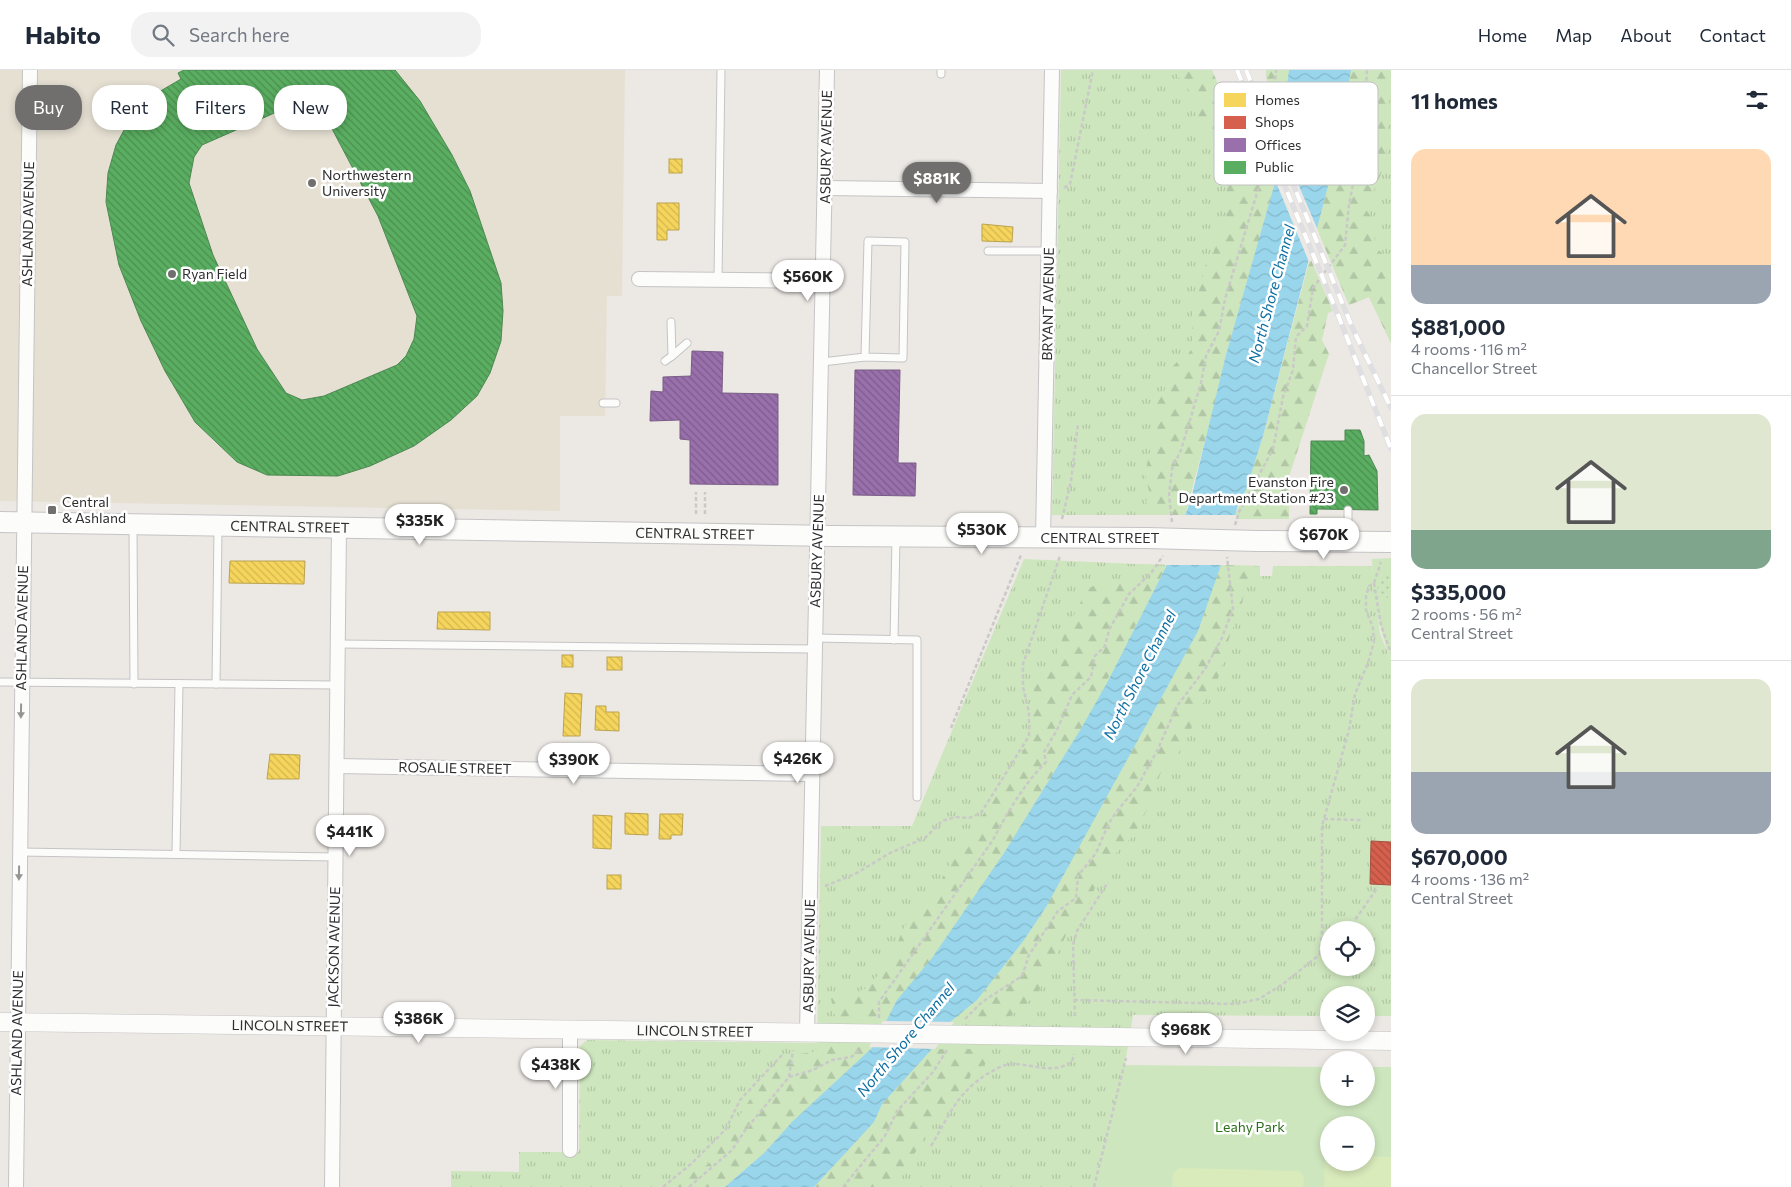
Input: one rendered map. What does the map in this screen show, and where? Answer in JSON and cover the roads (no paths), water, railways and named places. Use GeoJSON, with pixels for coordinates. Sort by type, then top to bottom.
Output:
{"type":"FeatureCollection","features":[{"type":"Feature","properties":{"kind":"main road","name":"CENTRAL STREET"},"geometry":{"type":"LineString","coordinates":[[0,522],[818,536],[1391,542]]}},
{"type":"Feature","properties":{"kind":"street","name":"ASHLAND AVENUE"},"geometry":{"type":"LineString","coordinates":[[16,1187],[9,1022],[19,852],[30,70]]}},
{"type":"Feature","properties":{"kind":"street","name":"ASBURY AVENUE"},"geometry":{"type":"LineString","coordinates":[[807,1033],[827,70]]}},
{"type":"Feature","properties":{"kind":"street","name":"BRYANT AVENUE"},"geometry":{"type":"LineString","coordinates":[[1043,538],[1052,70]]}},
{"type":"Feature","properties":{"kind":"street"},"geometry":{"type":"LineString","coordinates":[[825,188],[1050,191]]}},
{"type":"Feature","properties":{"kind":"street"},"geometry":{"type":"LineString","coordinates":[[639,279],[823,281]]}},
{"type":"Feature","properties":{"kind":"street","name":"JACKSON AVENUE"},"geometry":{"type":"LineString","coordinates":[[332,1187],[339,527]]}},
{"type":"Feature","properties":{"kind":"street","name":"ROSALIE STREET"},"geometry":{"type":"LineString","coordinates":[[337,766],[812,774]]}},
{"type":"Feature","properties":{"kind":"street","name":"LINCOLN STREET"},"geometry":{"type":"LineString","coordinates":[[9,1022],[1391,1041]]}},
{"type":"Feature","properties":{"kind":"street"},"geometry":{"type":"LineString","coordinates":[[570,1030],[570,1150]]}},
{"type":"Feature","properties":{"kind":"lane"},"geometry":{"type":"LineString","coordinates":[[718,279],[721,70]]}},
{"type":"Feature","properties":{"kind":"lane"},"geometry":{"type":"LineString","coordinates":[[822,362],[865,358],[903,358],[904,242],[868,241],[865,358]]}},
{"type":"Feature","properties":{"kind":"lane"},"geometry":{"type":"LineString","coordinates":[[988,251],[1049,251]]}},
{"type":"Feature","properties":{"kind":"lane"},"geometry":{"type":"LineString","coordinates":[[671,322],[672,356]]}},
{"type":"Feature","properties":{"kind":"lane"},"geometry":{"type":"LineString","coordinates":[[665,360],[687,343]]}},
{"type":"Feature","properties":{"kind":"lane"},"geometry":{"type":"LineString","coordinates":[[603,403],[616,403]]}},
{"type":"Feature","properties":{"kind":"lane"},"geometry":{"type":"LineString","coordinates":[[1348,510],[1348,542]]}},
{"type":"Feature","properties":{"kind":"lane"},"geometry":{"type":"LineString","coordinates":[[133,524],[134,684]]}},
{"type":"Feature","properties":{"kind":"lane"},"geometry":{"type":"LineString","coordinates":[[216,684],[218,525]]}},
{"type":"Feature","properties":{"kind":"lane"},"geometry":{"type":"LineString","coordinates":[[894,640],[896,537]]}},
{"type":"Feature","properties":{"kind":"lane"},"geometry":{"type":"LineString","coordinates":[[338,644],[815,644],[916,640],[917,797]]}},
{"type":"Feature","properties":{"kind":"lane"},"geometry":{"type":"LineString","coordinates":[[0,682],[337,685]]}},
{"type":"Feature","properties":{"kind":"lane"},"geometry":{"type":"LineString","coordinates":[[176,854],[178,684]]}},
{"type":"Feature","properties":{"kind":"lane"},"geometry":{"type":"LineString","coordinates":[[19,852],[335,857]]}},
{"type":"Feature","properties":{"kind":"water"},"geometry":{"type":"Polygon","coordinates":[[[1289,70],[1351,70],[1349,82],[1287,82],[1289,70]]]}},
{"type":"Feature","properties":{"kind":"water","name":"North Shore Channel"},"geometry":{"type":"Polygon","coordinates":[[[1328,185],[1263,436],[1246,490],[1238,505],[1221,565],[1198,631],[1046,907],[1024,940],[977,1000],[950,1022],[932,1049],[882,1104],[874,1122],[814,1187],[725,1187],[765,1152],[792,1122],[873,1047],[897,1000],[932,958],[1004,853],[1082,727],[1108,681],[1167,565],[1191,499],[1226,355],[1274,186],[1328,185]]]}},
{"type":"Feature","properties":{"kind":"railway"},"geometry":{"type":"LineString","coordinates":[[1237,70],[1242,82]]}},
{"type":"Feature","properties":{"kind":"railway"},"geometry":{"type":"LineString","coordinates":[[1246,70],[1251,82]]}},
{"type":"Feature","properties":{"kind":"railway"},"geometry":{"type":"LineString","coordinates":[[1284,185],[1391,449]]}},
{"type":"Feature","properties":{"kind":"railway"},"geometry":{"type":"LineString","coordinates":[[1294,185],[1353,329],[1391,408]]}},
{"type":"Feature","properties":{"kind":"place","name":"Northwestern University"},"geometry":{"type":"Point","coordinates":[312,183]}},
{"type":"Feature","properties":{"kind":"place","name":"Ryan Field"},"geometry":{"type":"Point","coordinates":[172,274]}},
{"type":"Feature","properties":{"kind":"place","name":"Evanston Fire Department Station #23"},"geometry":{"type":"Point","coordinates":[1344,490]}},
{"type":"Feature","properties":{"kind":"place","name":"Central & Ashland"},"geometry":{"type":"Point","coordinates":[52,510]}},
{"type":"Feature","properties":{"kind":"park label","name":"Leahy Park"},"geometry":{"type":"Point","coordinates":[1250,1127]}}]}
